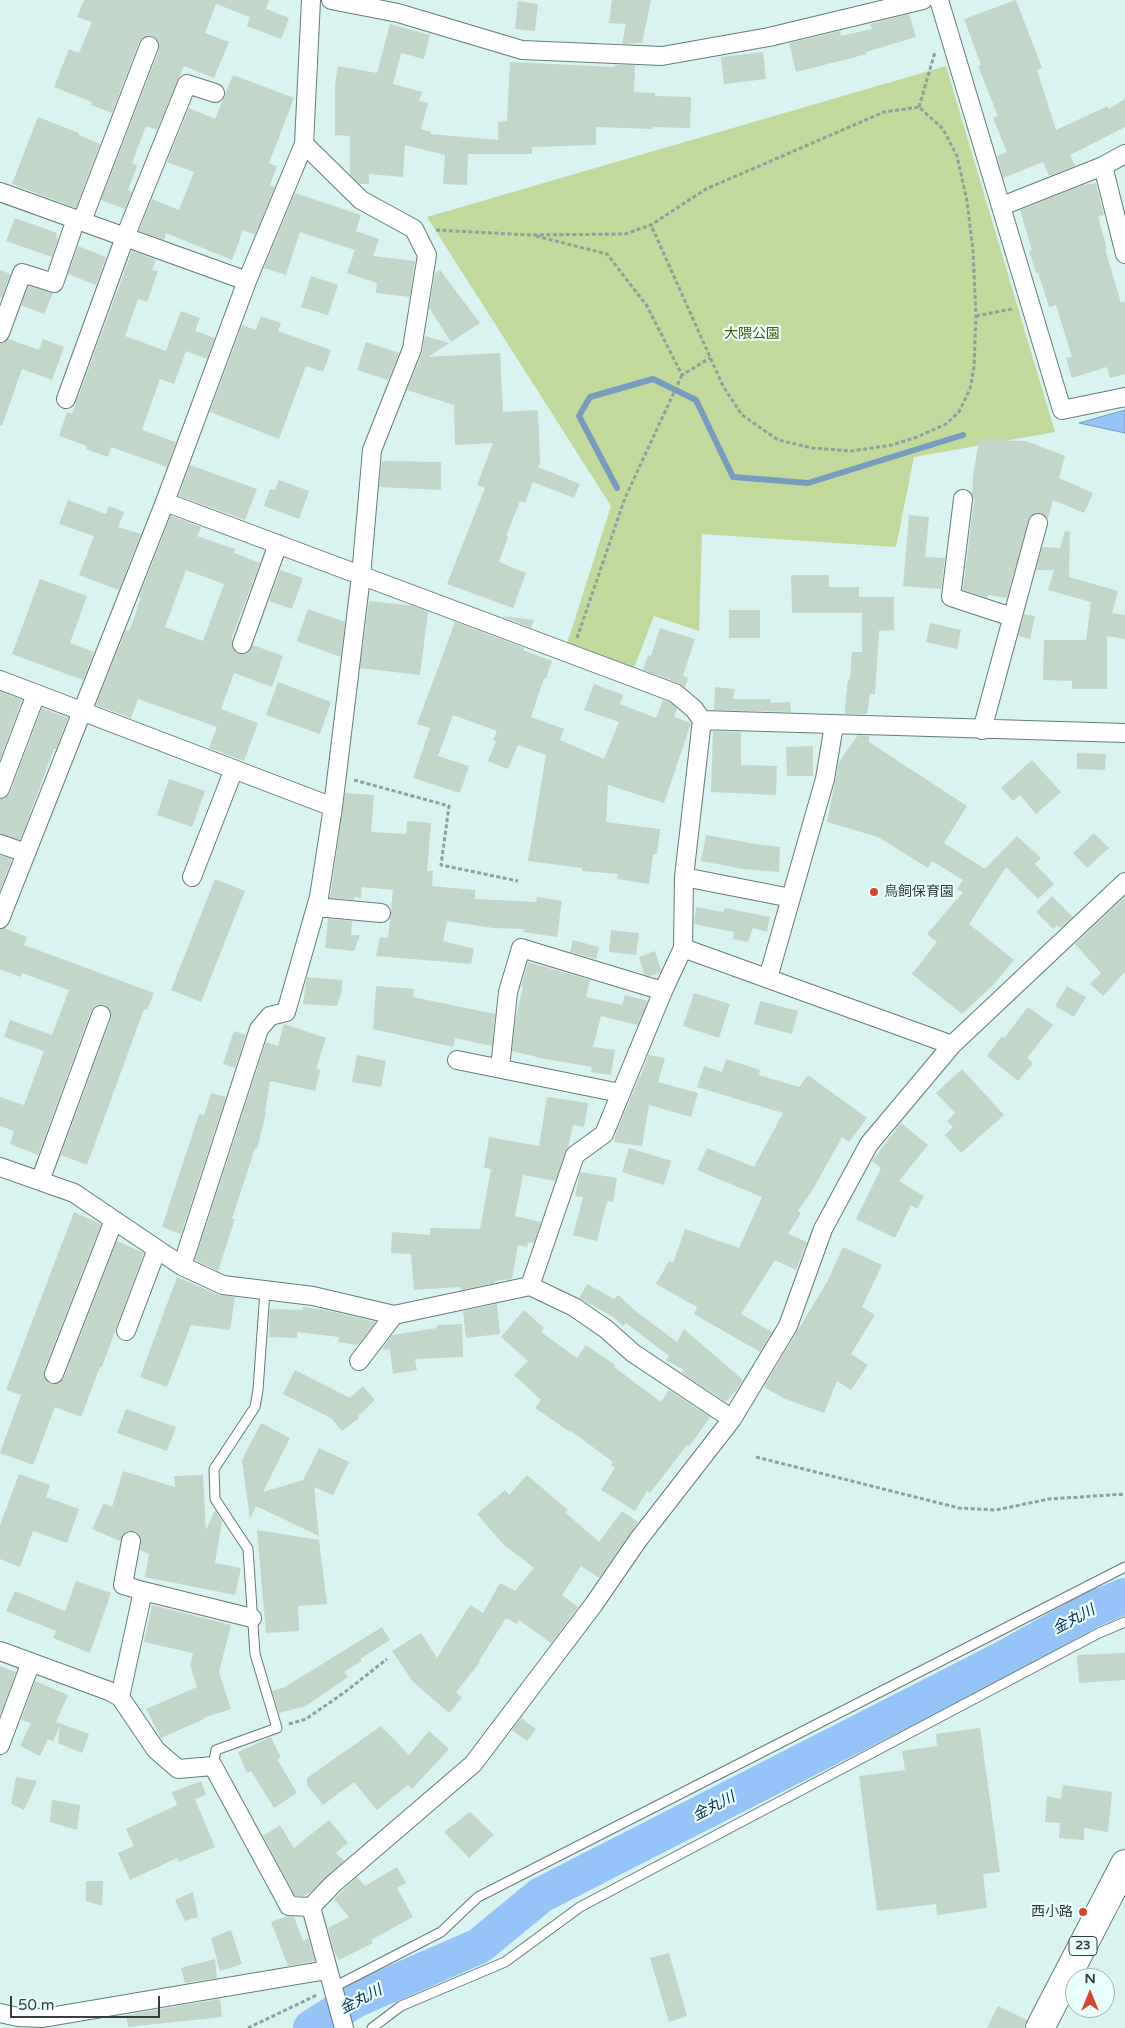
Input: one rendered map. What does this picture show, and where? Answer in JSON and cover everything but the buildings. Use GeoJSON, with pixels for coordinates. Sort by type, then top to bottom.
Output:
{"type":"FeatureCollection","features":[{"type":"Feature","properties":{"kind":"main road","name":"23"},"geometry":{"type":"LineString","coordinates":[[1040,2028],[1119,1891],[1125,1864]]}},
{"type":"Feature","properties":{"kind":"street"},"geometry":{"type":"LineString","coordinates":[[0,919],[165,502],[247,281],[304,144],[311,0]]}},
{"type":"Feature","properties":{"kind":"street"},"geometry":{"type":"LineString","coordinates":[[331,0],[400,7],[522,50],[662,56],[768,37],[923,0]]}},
{"type":"Feature","properties":{"kind":"street"},"geometry":{"type":"LineString","coordinates":[[942,8],[1062,410],[1125,397]]}},
{"type":"Feature","properties":{"kind":"street"},"geometry":{"type":"LineString","coordinates":[[0,333],[22,273],[54,283],[149,46]]}},
{"type":"Feature","properties":{"kind":"street"},"geometry":{"type":"LineString","coordinates":[[66,400],[125,237],[187,84],[215,93]]}},
{"type":"Feature","properties":{"kind":"street"},"geometry":{"type":"LineString","coordinates":[[182,1266],[259,1029],[270,1016],[286,1012],[316,907],[333,807],[361,576],[372,450],[412,349],[427,255],[414,229],[361,200],[304,144]]}},
{"type":"Feature","properties":{"kind":"street"},"geometry":{"type":"LineString","coordinates":[[1002,206],[1103,166],[1125,154]]}},
{"type":"Feature","properties":{"kind":"street"},"geometry":{"type":"LineString","coordinates":[[1103,166],[1125,254]]}},
{"type":"Feature","properties":{"kind":"street"},"geometry":{"type":"LineString","coordinates":[[0,192],[247,281]]}},
{"type":"Feature","properties":{"kind":"street"},"geometry":{"type":"LineString","coordinates":[[964,499],[951,596],[1012,617]]}},
{"type":"Feature","properties":{"kind":"street"},"geometry":{"type":"LineString","coordinates":[[165,502],[675,693],[694,709],[702,720],[684,878],[683,948],[663,991],[604,1134],[575,1156],[530,1286]]}},
{"type":"Feature","properties":{"kind":"street"},"geometry":{"type":"LineString","coordinates":[[982,730],[1038,523]]}},
{"type":"Feature","properties":{"kind":"street"},"geometry":{"type":"LineString","coordinates":[[242,644],[278,544]]}},
{"type":"Feature","properties":{"kind":"street"},"geometry":{"type":"LineString","coordinates":[[0,680],[333,807]]}},
{"type":"Feature","properties":{"kind":"street"},"geometry":{"type":"LineString","coordinates":[[0,789],[36,694]]}},
{"type":"Feature","properties":{"kind":"street"},"geometry":{"type":"LineString","coordinates":[[702,720],[1125,733]]}},
{"type":"Feature","properties":{"kind":"street"},"geometry":{"type":"LineString","coordinates":[[768,978],[825,779],[834,725]]}},
{"type":"Feature","properties":{"kind":"street"},"geometry":{"type":"LineString","coordinates":[[192,878],[234,769]]}},
{"type":"Feature","properties":{"kind":"street"},"geometry":{"type":"LineString","coordinates":[[0,844],[26,853]]}},
{"type":"Feature","properties":{"kind":"street"},"geometry":{"type":"LineString","coordinates":[[684,878],[791,898]]}},
{"type":"Feature","properties":{"kind":"street"},"geometry":{"type":"LineString","coordinates":[[311,1908],[333,1884],[473,1764],[594,1604],[638,1540],[732,1419],[788,1326],[822,1229],[869,1144],[952,1045],[1125,882]]}},
{"type":"Feature","properties":{"kind":"street"},"geometry":{"type":"LineString","coordinates":[[316,907],[381,913]]}},
{"type":"Feature","properties":{"kind":"street"},"geometry":{"type":"LineString","coordinates":[[500,1068],[508,992],[521,948],[663,991]]}},
{"type":"Feature","properties":{"kind":"street"},"geometry":{"type":"LineString","coordinates":[[683,948],[952,1045]]}},
{"type":"Feature","properties":{"kind":"street"},"geometry":{"type":"LineString","coordinates":[[40,1181],[101,1015]]}},
{"type":"Feature","properties":{"kind":"street"},"geometry":{"type":"LineString","coordinates":[[457,1060],[620,1093]]}},
{"type":"Feature","properties":{"kind":"street"},"geometry":{"type":"LineString","coordinates":[[0,1167],[74,1193],[182,1266],[223,1285],[313,1296],[394,1315],[530,1286],[574,1307],[606,1329],[633,1354],[732,1419]]}},
{"type":"Feature","properties":{"kind":"street"},"geometry":{"type":"LineString","coordinates":[[54,1374],[114,1220]]}},
{"type":"Feature","properties":{"kind":"street"},"geometry":{"type":"LineString","coordinates":[[126,1331],[157,1249]]}},
{"type":"Feature","properties":{"kind":"street"},"geometry":{"type":"LineString","coordinates":[[359,1362],[394,1315]]}},
{"type":"Feature","properties":{"kind":"street"},"geometry":{"type":"LineString","coordinates":[[131,1541],[123,1585],[252,1618]]}},
{"type":"Feature","properties":{"kind":"street"},"geometry":{"type":"LineString","coordinates":[[120,1697],[143,1591]]}},
{"type":"Feature","properties":{"kind":"street"},"geometry":{"type":"LineString","coordinates":[[0,1651],[109,1690],[120,1697],[156,1750],[178,1769],[213,1766],[289,1906],[311,1908]]}},
{"type":"Feature","properties":{"kind":"street"},"geometry":{"type":"LineString","coordinates":[[0,1746],[31,1662]]}},
{"type":"Feature","properties":{"kind":"street"},"geometry":{"type":"LineString","coordinates":[[311,1908],[344,2028]]}},
{"type":"Feature","properties":{"kind":"street"},"geometry":{"type":"LineString","coordinates":[[0,2014],[43,2018],[327,1970]]}},
{"type":"Feature","properties":{"kind":"lane"},"geometry":{"type":"LineString","coordinates":[[213,1766],[216,1750],[277,1728],[255,1654],[248,1549],[214,1499],[214,1469],[255,1407],[258,1390],[265,1291]]}},
{"type":"Feature","properties":{"kind":"lane"},"geometry":{"type":"LineString","coordinates":[[333,1992],[441,1932],[478,1897],[1125,1567]]}},
{"type":"Feature","properties":{"kind":"lane"},"geometry":{"type":"LineString","coordinates":[[372,2028],[401,2006],[505,1962],[580,1907],[1125,1622]]}},
{"type":"Feature","properties":{"kind":"path"},"geometry":{"type":"LineString","coordinates":[[919,107],[942,8]]}},
{"type":"Feature","properties":{"kind":"path"},"geometry":{"type":"LineString","coordinates":[[414,229],[530,235],[625,234],[651,225],[706,189],[884,112],[919,107]]}},
{"type":"Feature","properties":{"kind":"path"},"geometry":{"type":"LineString","coordinates":[[651,225],[723,386],[742,415],[778,440],[812,448],[851,451],[892,445],[917,437],[946,424],[959,412],[972,382],[976,316],[973,251],[967,201],[957,156],[943,130],[919,107]]}},
{"type":"Feature","properties":{"kind":"path"},"geometry":{"type":"LineString","coordinates":[[530,235],[607,254],[647,306],[682,375]]}},
{"type":"Feature","properties":{"kind":"path"},"geometry":{"type":"LineString","coordinates":[[976,316],[1031,305]]}},
{"type":"Feature","properties":{"kind":"path"},"geometry":{"type":"LineString","coordinates":[[571,654],[625,498],[682,375],[711,358]]}},
{"type":"Feature","properties":{"kind":"path"},"geometry":{"type":"LineString","coordinates":[[336,776],[449,806],[441,865],[518,882]]}},
{"type":"Feature","properties":{"kind":"path"},"geometry":{"type":"LineString","coordinates":[[756,1457],[959,1508],[996,1510],[1049,1499],[1125,1494]]}},
{"type":"Feature","properties":{"kind":"path"},"geometry":{"type":"LineString","coordinates":[[277,1728],[306,1719],[345,1692],[387,1659]]}},
{"type":"Feature","properties":{"kind":"path"},"geometry":{"type":"LineString","coordinates":[[248,2028],[333,1992]]}},
{"type":"Feature","properties":{"kind":"green space","name":"大隈公園"},"geometry":{"type":"Polygon","coordinates":[[[946,66],[1055,432],[914,457],[896,547],[702,534],[699,631],[654,616],[634,668],[567,644],[611,506],[427,217],[946,66]]]}},
{"type":"Feature","properties":{"kind":"water"},"geometry":{"type":"Polygon","coordinates":[[[1125,410],[1125,433],[1079,423],[1125,410]]]}},
{"type":"Feature","properties":{"kind":"water"},"geometry":{"type":"Polygon","coordinates":[[[387,1977],[394,1987],[331,2028],[296,2028],[387,1977]]]}},
{"type":"Feature","properties":{"kind":"waterway"},"geometry":{"type":"LineString","coordinates":[[617,488],[579,416],[590,397],[653,379],[696,400],[733,477],[808,483],[963,435]]}},
{"type":"Feature","properties":{"kind":"waterway","name":"金丸川"},"geometry":{"type":"LineString","coordinates":[[311,2028],[355,2000],[479,1946],[541,1895],[1003,1659],[1091,1610],[1125,1596]]}},
{"type":"Feature","properties":{"kind":"place","name":"鳥飼保育園"},"geometry":{"type":"Point","coordinates":[874,892]}},
{"type":"Feature","properties":{"kind":"place","name":"西小路"},"geometry":{"type":"Point","coordinates":[1083,1912]}}]}
